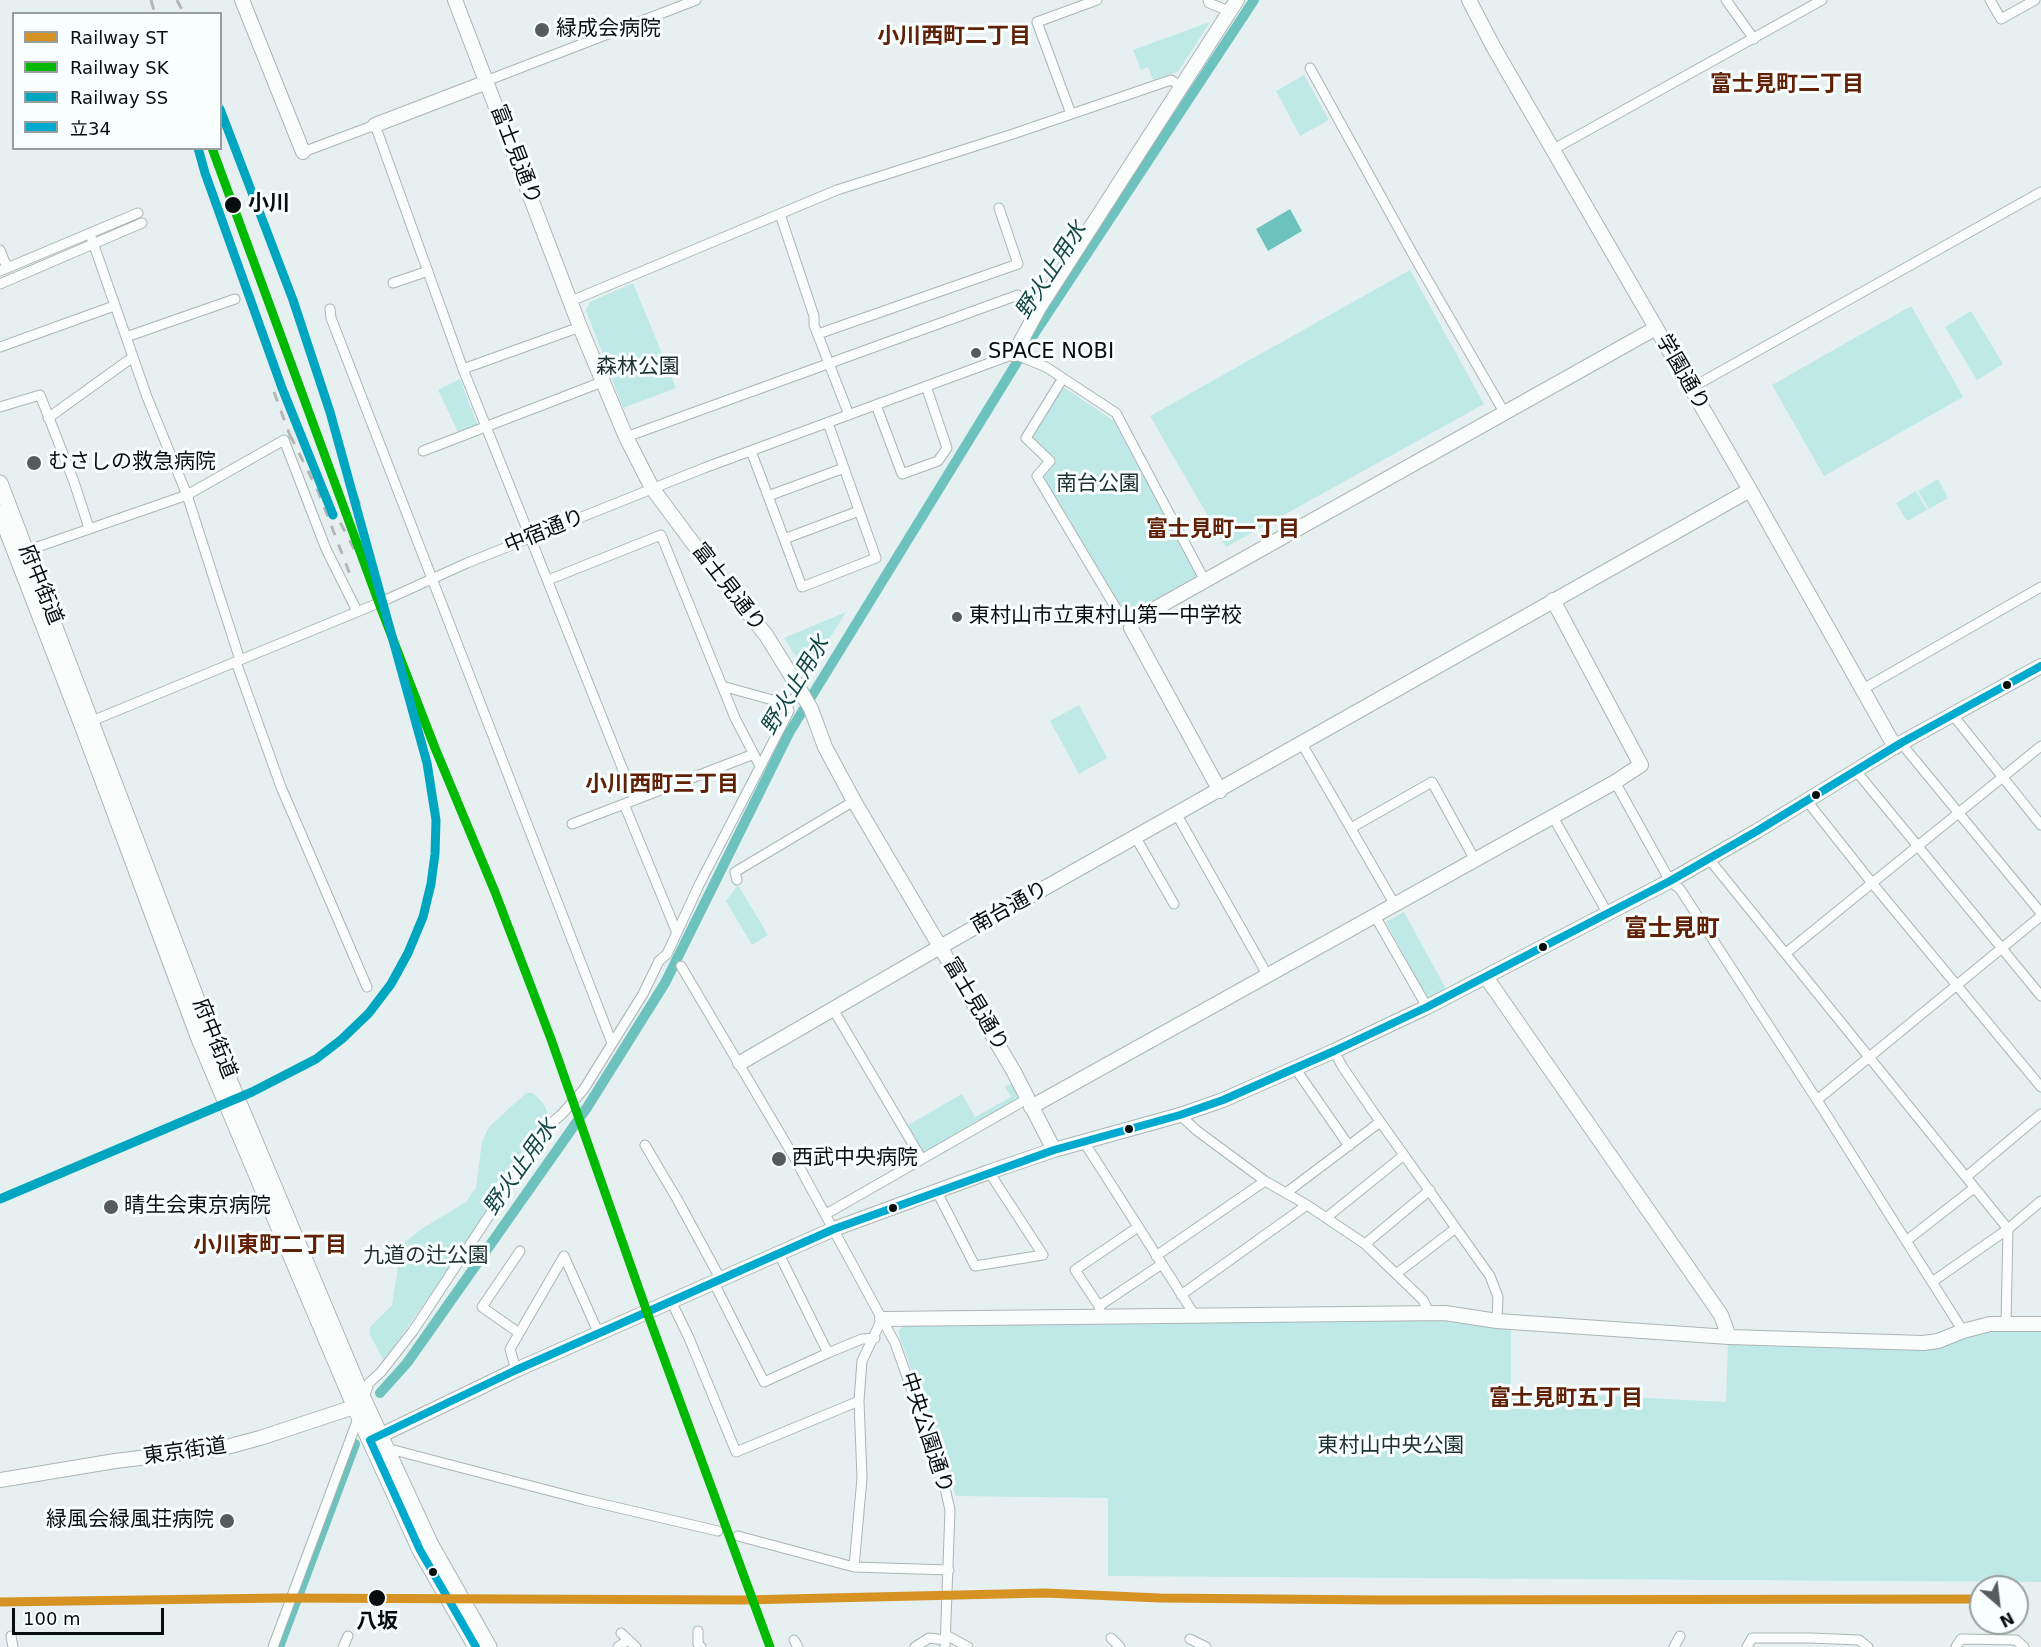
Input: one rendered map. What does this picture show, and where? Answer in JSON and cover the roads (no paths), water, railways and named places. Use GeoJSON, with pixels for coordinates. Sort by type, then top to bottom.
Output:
{"type":"FeatureCollection","features":[{"type":"Feature","properties":{"kind":"main road","name":"府中街道"},"geometry":{"type":"LineString","coordinates":[[0,483],[87,723],[210,1034],[251,1126],[359,1407],[431,1545],[479,1645]]}},
{"type":"Feature","properties":{"kind":"main road","name":"府中街道"},"geometry":{"type":"LineString","coordinates":[[0,513],[25,555]]}},
{"type":"Feature","properties":{"kind":"street"},"geometry":{"type":"LineString","coordinates":[[242,0],[303,152],[696,0]]}},
{"type":"Feature","properties":{"kind":"street","name":"富士見通り"},"geometry":{"type":"LineString","coordinates":[[455,0],[602,382],[652,488],[766,635],[802,692],[825,747],[1014,1072],[1054,1150]]}},
{"type":"Feature","properties":{"kind":"street"},"geometry":{"type":"LineString","coordinates":[[1071,114],[1037,22],[1097,0]]}},
{"type":"Feature","properties":{"kind":"street"},"geometry":{"type":"LineString","coordinates":[[1205,581],[1116,413],[1046,367],[1020,355],[1039,308],[1233,5],[1209,3],[1208,0]]}},
{"type":"Feature","properties":{"kind":"street","name":"学園通り"},"geometry":{"type":"LineString","coordinates":[[1468,0],[1863,689],[1898,745]]}},
{"type":"Feature","properties":{"kind":"street"},"geometry":{"type":"LineString","coordinates":[[1726,0],[1754,39]]}},
{"type":"Feature","properties":{"kind":"street"},"geometry":{"type":"LineString","coordinates":[[1554,149],[1822,0]]}},
{"type":"Feature","properties":{"kind":"street"},"geometry":{"type":"LineString","coordinates":[[1990,0],[2001,19],[2035,0]]}},
{"type":"Feature","properties":{"kind":"street"},"geometry":{"type":"LineString","coordinates":[[1310,68],[1415,258],[1504,412]]}},
{"type":"Feature","properties":{"kind":"street"},"geometry":{"type":"LineString","coordinates":[[571,301],[837,190],[1172,80],[1181,86]]}},
{"type":"Feature","properties":{"kind":"street"},"geometry":{"type":"LineString","coordinates":[[375,125],[463,369],[532,537],[635,800]]}},
{"type":"Feature","properties":{"kind":"street"},"geometry":{"type":"LineString","coordinates":[[1691,388],[2041,192]]}},
{"type":"Feature","properties":{"kind":"street"},"geometry":{"type":"LineString","coordinates":[[818,334],[1018,264],[999,208]]}},
{"type":"Feature","properties":{"kind":"street"},"geometry":{"type":"LineString","coordinates":[[0,250],[4,270],[138,213]]}},
{"type":"Feature","properties":{"kind":"street"},"geometry":{"type":"LineString","coordinates":[[780,214],[818,334],[849,415]]}},
{"type":"Feature","properties":{"kind":"street"},"geometry":{"type":"LineString","coordinates":[[0,284],[142,223]]}},
{"type":"Feature","properties":{"kind":"street"},"geometry":{"type":"LineString","coordinates":[[90,234],[114,306],[187,495],[238,661],[281,787],[367,987]]}},
{"type":"Feature","properties":{"kind":"street"},"geometry":{"type":"LineString","coordinates":[[393,284],[428,271]]}},
{"type":"Feature","properties":{"kind":"street"},"geometry":{"type":"LineString","coordinates":[[626,437],[1018,295],[1039,308]]}},
{"type":"Feature","properties":{"kind":"street"},"geometry":{"type":"LineString","coordinates":[[126,338],[235,299]]}},
{"type":"Feature","properties":{"kind":"street"},"geometry":{"type":"LineString","coordinates":[[0,346],[114,306]]}},
{"type":"Feature","properties":{"kind":"street"},"geometry":{"type":"LineString","coordinates":[[330,309],[331,318],[612,1043]]}},
{"type":"Feature","properties":{"kind":"street"},"geometry":{"type":"LineString","coordinates":[[463,369],[580,327]]}},
{"type":"Feature","properties":{"kind":"street"},"geometry":{"type":"LineString","coordinates":[[1063,378],[1026,438],[1050,461],[1037,476],[1123,620],[1133,621],[1656,328]]}},
{"type":"Feature","properties":{"kind":"street","name":"中宿通り"},"geometry":{"type":"LineString","coordinates":[[87,723],[652,488],[926,386],[1020,355]]}},
{"type":"Feature","properties":{"kind":"street"},"geometry":{"type":"LineString","coordinates":[[48,418],[133,357]]}},
{"type":"Feature","properties":{"kind":"street"},"geometry":{"type":"LineString","coordinates":[[423,451],[602,382]]}},
{"type":"Feature","properties":{"kind":"street"},"geometry":{"type":"LineString","coordinates":[[876,405],[902,474],[920,468],[938,461],[946,448],[926,386]]}},
{"type":"Feature","properties":{"kind":"street"},"geometry":{"type":"LineString","coordinates":[[0,407],[40,395],[74,482],[89,528]]}},
{"type":"Feature","properties":{"kind":"street"},"geometry":{"type":"LineString","coordinates":[[751,451],[802,587],[876,558],[828,423]]}},
{"type":"Feature","properties":{"kind":"street"},"geometry":{"type":"LineString","coordinates":[[25,555],[89,528],[187,495],[284,440],[326,549],[357,611]]}},
{"type":"Feature","properties":{"kind":"street"},"geometry":{"type":"LineString","coordinates":[[768,496],[844,468]]}},
{"type":"Feature","properties":{"kind":"street","name":"南台通り"},"geometry":{"type":"LineString","coordinates":[[740,1063],[940,947],[1750,490]]}},
{"type":"Feature","properties":{"kind":"street"},"geometry":{"type":"LineString","coordinates":[[784,539],[859,511]]}},
{"type":"Feature","properties":{"kind":"street"},"geometry":{"type":"LineString","coordinates":[[549,580],[661,536],[735,718],[760,766]]}},
{"type":"Feature","properties":{"kind":"street"},"geometry":{"type":"LineString","coordinates":[[1863,689],[2041,587]]}},
{"type":"Feature","properties":{"kind":"street"},"geometry":{"type":"LineString","coordinates":[[826,1214],[921,1158],[1268,976],[1615,782],[1641,765],[1640,759],[1553,600]]}},
{"type":"Feature","properties":{"kind":"street"},"geometry":{"type":"LineString","coordinates":[[1133,621],[1131,628],[1220,791]]}},
{"type":"Feature","properties":{"kind":"street"},"geometry":{"type":"LineString","coordinates":[[377,1443],[516,1370],[834,1229],[936,1190],[1054,1150],[1180,1115],[1223,1100],[1334,1051],[1427,1007],[1670,882],[1952,714],[2039,672]]}},
{"type":"Feature","properties":{"kind":"street"},"geometry":{"type":"LineString","coordinates":[[722,686],[787,704]]}},
{"type":"Feature","properties":{"kind":"street"},"geometry":{"type":"LineString","coordinates":[[787,704],[802,692]]}},
{"type":"Feature","properties":{"kind":"street"},"geometry":{"type":"LineString","coordinates":[[273,1647],[369,1383],[381,1372],[412,1331],[549,1125],[584,1089],[643,994],[659,961],[667,954],[699,885],[789,711],[787,704]]}},
{"type":"Feature","properties":{"kind":"street"},"geometry":{"type":"LineString","coordinates":[[1952,714],[2041,825]]}},
{"type":"Feature","properties":{"kind":"street"},"geometry":{"type":"LineString","coordinates":[[1302,744],[1395,905]]}},
{"type":"Feature","properties":{"kind":"street"},"geometry":{"type":"LineString","coordinates":[[1817,1100],[2041,915],[1959,813],[1898,745]]}},
{"type":"Feature","properties":{"kind":"street"},"geometry":{"type":"LineString","coordinates":[[1786,953],[2041,746]]}},
{"type":"Feature","properties":{"kind":"street"},"geometry":{"type":"LineString","coordinates":[[572,824],[754,754]]}},
{"type":"Feature","properties":{"kind":"street"},"geometry":{"type":"LineString","coordinates":[[1856,771],[2041,996]]}},
{"type":"Feature","properties":{"kind":"street"},"geometry":{"type":"LineString","coordinates":[[1351,828],[1432,782],[1475,860]]}},
{"type":"Feature","properties":{"kind":"street"},"geometry":{"type":"LineString","coordinates":[[1615,782],[1670,882],[1680,889],[1963,1331]]}},
{"type":"Feature","properties":{"kind":"street"},"geometry":{"type":"LineString","coordinates":[[737,880],[735,872],[855,801]]}},
{"type":"Feature","properties":{"kind":"street"},"geometry":{"type":"LineString","coordinates":[[1807,801],[1956,986],[2041,1087]]}},
{"type":"Feature","properties":{"kind":"street"},"geometry":{"type":"LineString","coordinates":[[624,804],[677,933]]}},
{"type":"Feature","properties":{"kind":"street"},"geometry":{"type":"LineString","coordinates":[[1177,815],[1268,976]]}},
{"type":"Feature","properties":{"kind":"street"},"geometry":{"type":"LineString","coordinates":[[1553,817],[1608,914]]}},
{"type":"Feature","properties":{"kind":"street"},"geometry":{"type":"LineString","coordinates":[[1136,838],[1174,904]]}},
{"type":"Feature","properties":{"kind":"street"},"geometry":{"type":"LineString","coordinates":[[1709,859],[2008,1228],[2006,1323]]}},
{"type":"Feature","properties":{"kind":"street"},"geometry":{"type":"LineString","coordinates":[[1375,916],[1427,1007]]}},
{"type":"Feature","properties":{"kind":"street","name":"中央公園通り"},"geometry":{"type":"LineString","coordinates":[[681,966],[740,1063],[826,1214],[895,1343],[942,1475],[950,1510],[946,1641]]}},
{"type":"Feature","properties":{"kind":"street"},"geometry":{"type":"LineString","coordinates":[[1486,977],[1721,1315],[1728,1336]]}},
{"type":"Feature","properties":{"kind":"street"},"geometry":{"type":"LineString","coordinates":[[833,1010],[921,1158]]}},
{"type":"Feature","properties":{"kind":"street"},"geometry":{"type":"LineString","coordinates":[[1334,1051],[1380,1122],[1490,1276],[1498,1298],[1497,1321]]}},
{"type":"Feature","properties":{"kind":"street"},"geometry":{"type":"LineString","coordinates":[[1295,1068],[1349,1146]]}},
{"type":"Feature","properties":{"kind":"street"},"geometry":{"type":"LineString","coordinates":[[1966,1177],[2041,1114]]}},
{"type":"Feature","properties":{"kind":"street"},"geometry":{"type":"LineString","coordinates":[[1180,1115],[1196,1130],[1265,1181],[1307,1205],[1365,1244],[1423,1300],[1429,1314]]}},
{"type":"Feature","properties":{"kind":"street"},"geometry":{"type":"LineString","coordinates":[[1286,1193],[1380,1122]]}},
{"type":"Feature","properties":{"kind":"street"},"geometry":{"type":"LineString","coordinates":[[1084,1142],[1194,1314]]}},
{"type":"Feature","properties":{"kind":"street"},"geometry":{"type":"LineString","coordinates":[[645,1145],[677,1199],[764,1382],[828,1353],[862,1340],[874,1338]]}},
{"type":"Feature","properties":{"kind":"street"},"geometry":{"type":"LineString","coordinates":[[1326,1218],[1404,1155]]}},
{"type":"Feature","properties":{"kind":"street"},"geometry":{"type":"LineString","coordinates":[[936,1190],[975,1266],[1043,1255],[989,1172]]}},
{"type":"Feature","properties":{"kind":"street"},"geometry":{"type":"LineString","coordinates":[[1100,1311],[1159,1260],[1265,1181]]}},
{"type":"Feature","properties":{"kind":"street"},"geometry":{"type":"LineString","coordinates":[[1906,1241],[1974,1188]]}},
{"type":"Feature","properties":{"kind":"street"},"geometry":{"type":"LineString","coordinates":[[1365,1244],[1430,1190]]}},
{"type":"Feature","properties":{"kind":"street"},"geometry":{"type":"LineString","coordinates":[[1932,1282],[2008,1228],[2041,1201]]}},
{"type":"Feature","properties":{"kind":"street"},"geometry":{"type":"LineString","coordinates":[[1181,1295],[1307,1205]]}},
{"type":"Feature","properties":{"kind":"street"},"geometry":{"type":"LineString","coordinates":[[1100,1311],[1075,1270],[1138,1227]]}},
{"type":"Feature","properties":{"kind":"street"},"geometry":{"type":"LineString","coordinates":[[1396,1274],[1456,1228]]}},
{"type":"Feature","properties":{"kind":"street"},"geometry":{"type":"LineString","coordinates":[[519,1333],[482,1307],[520,1251]]}},
{"type":"Feature","properties":{"kind":"street"},"geometry":{"type":"LineString","coordinates":[[779,1254],[828,1353]]}},
{"type":"Feature","properties":{"kind":"street"},"geometry":{"type":"LineString","coordinates":[[516,1370],[510,1349],[564,1256],[599,1334]]}},
{"type":"Feature","properties":{"kind":"street"},"geometry":{"type":"LineString","coordinates":[[671,1301],[689,1338],[736,1452],[859,1401]]}},
{"type":"Feature","properties":{"kind":"street"},"geometry":{"type":"LineString","coordinates":[[854,1567],[862,1478],[859,1401],[862,1361],[882,1319],[1100,1311],[1194,1314],[1445,1313],[1497,1321],[1728,1336],[1923,1343],[1938,1341],[1990,1324],[2041,1324]]}},
{"type":"Feature","properties":{"kind":"street","name":"東京街道"},"geometry":{"type":"LineString","coordinates":[[0,1480],[115,1461],[224,1448],[359,1407]]}},
{"type":"Feature","properties":{"kind":"street"},"geometry":{"type":"LineString","coordinates":[[377,1443],[585,1500],[718,1532]]}},
{"type":"Feature","properties":{"kind":"street"},"geometry":{"type":"LineString","coordinates":[[738,1536],[854,1567],[949,1570]]}},
{"type":"Feature","properties":{"kind":"street"},"geometry":{"type":"LineString","coordinates":[[698,1631],[698,1644],[701,1647]]}},
{"type":"Feature","properties":{"kind":"street"},"geometry":{"type":"LineString","coordinates":[[11,1636],[13,1647]]}},
{"type":"Feature","properties":{"kind":"street"},"geometry":{"type":"LineString","coordinates":[[343,1647],[348,1636]]}},
{"type":"Feature","properties":{"kind":"street"},"geometry":{"type":"LineString","coordinates":[[1674,1647],[1680,1636]]}},
{"type":"Feature","properties":{"kind":"street"},"geometry":{"type":"LineString","coordinates":[[915,1647],[929,1638],[968,1647]]}},
{"type":"Feature","properties":{"kind":"street"},"geometry":{"type":"LineString","coordinates":[[1111,1638],[1120,1647]]}},
{"type":"Feature","properties":{"kind":"street"},"geometry":{"type":"LineString","coordinates":[[1747,1647],[1752,1638],[1859,1640],[1868,1647]]}},
{"type":"Feature","properties":{"kind":"street"},"geometry":{"type":"LineString","coordinates":[[1804,1647],[1810,1638]]}},
{"type":"Feature","properties":{"kind":"street"},"geometry":{"type":"LineString","coordinates":[[1190,1639],[1206,1647]]}},
{"type":"Feature","properties":{"kind":"street"},"geometry":{"type":"LineString","coordinates":[[1956,1647],[1961,1639],[2016,1640],[2024,1647]]}},
{"type":"Feature","properties":{"kind":"street"},"geometry":{"type":"LineString","coordinates":[[618,1647],[628,1640]]}},
{"type":"Feature","properties":{"kind":"water"},"geometry":{"type":"Polygon","coordinates":[[[1290,209],[1302,231],[1268,251],[1256,229],[1290,209]]]}},
{"type":"Feature","properties":{"kind":"waterway","name":"野火止用水"},"geometry":{"type":"LineString","coordinates":[[380,1393],[407,1363],[588,1106],[665,983],[789,733],[1038,328],[1254,0]]}},
{"type":"Feature","properties":{"kind":"waterway","name":"野火止用水"},"geometry":{"type":"LineString","coordinates":[[279,1647],[355,1444]]}},
{"type":"Feature","properties":{"kind":"railway"},"geometry":{"type":"LineString","coordinates":[[151,0],[154,12]]}},
{"type":"Feature","properties":{"kind":"railway"},"geometry":{"type":"LineString","coordinates":[[177,0],[183,12]]}},
{"type":"Feature","properties":{"kind":"railway"},"geometry":{"type":"LineString","coordinates":[[274,392],[292,441]]}},
{"type":"Feature","properties":{"kind":"railway"},"geometry":{"type":"LineString","coordinates":[[290,435],[318,491],[351,577]]}},
{"type":"Feature","properties":{"kind":"railway"},"geometry":{"type":"LineString","coordinates":[[342,457],[360,505]]}},
{"type":"Feature","properties":{"kind":"railway"},"geometry":{"type":"LineString","coordinates":[[331,505],[373,585]]}},
{"type":"Feature","properties":{"kind":"rail line","name":"SS"},"geometry":{"type":"LineString","coordinates":[[0,1199],[252,1092],[316,1059],[342,1039],[369,1013],[391,984],[408,953],[423,917],[431,884],[436,820],[427,763],[330,412],[293,300],[222,114]]}},
{"type":"Feature","properties":{"kind":"rail line","name":"SS"},"geometry":{"type":"LineString","coordinates":[[199,150],[282,388],[333,515]]}},
{"type":"Feature","properties":{"kind":"rail line","name":"SK"},"geometry":{"type":"LineString","coordinates":[[213,150],[380,606],[435,748],[495,892],[551,1039],[647,1312],[770,1647]]}},
{"type":"Feature","properties":{"kind":"rail line","name":"ST"},"geometry":{"type":"LineString","coordinates":[[0,1602],[281,1598],[743,1600],[1045,1593],[1160,1598],[1383,1600],[1969,1599]]}},
{"type":"Feature","properties":{"kind":"place","name":"緑成会病院"},"geometry":{"type":"Point","coordinates":[542,30]}},
{"type":"Feature","properties":{"kind":"place","name":"小川"},"geometry":{"type":"Point","coordinates":[233,205]}},
{"type":"Feature","properties":{"kind":"place","name":"SPACE NOBI"},"geometry":{"type":"Point","coordinates":[976,353]}},
{"type":"Feature","properties":{"kind":"place","name":"むさしの救急病院"},"geometry":{"type":"Point","coordinates":[34,463]}},
{"type":"Feature","properties":{"kind":"place","name":"東村山市立東村山第一中学校"},"geometry":{"type":"Point","coordinates":[957,617]}},
{"type":"Feature","properties":{"kind":"place","name":"西武中央病院"},"geometry":{"type":"Point","coordinates":[779,1159]}},
{"type":"Feature","properties":{"kind":"place","name":"晴生会東京病院"},"geometry":{"type":"Point","coordinates":[111,1207]}},
{"type":"Feature","properties":{"kind":"place","name":"緑風会緑風荘病院"},"geometry":{"type":"Point","coordinates":[227,1521]}},
{"type":"Feature","properties":{"kind":"place","name":"八坂"},"geometry":{"type":"Point","coordinates":[377,1598]}},
{"type":"Feature","properties":{"kind":"district","name":"小川西町二丁目"},"geometry":{"type":"Point","coordinates":[954,37]}},
{"type":"Feature","properties":{"kind":"district","name":"富士見町二丁目"},"geometry":{"type":"Point","coordinates":[1787,85]}},
{"type":"Feature","properties":{"kind":"district","name":"富士見町一丁目"},"geometry":{"type":"Point","coordinates":[1223,530]}},
{"type":"Feature","properties":{"kind":"district","name":"小川西町三丁目"},"geometry":{"type":"Point","coordinates":[662,785]}},
{"type":"Feature","properties":{"kind":"district","name":"富士見町"},"geometry":{"type":"Point","coordinates":[1672,930]}},
{"type":"Feature","properties":{"kind":"district","name":"小川東町二丁目"},"geometry":{"type":"Point","coordinates":[270,1246]}},
{"type":"Feature","properties":{"kind":"district","name":"富士見町五丁目"},"geometry":{"type":"Point","coordinates":[1566,1399]}},
{"type":"Feature","properties":{"kind":"park label","name":"森林公園"},"geometry":{"type":"Point","coordinates":[638,368]}},
{"type":"Feature","properties":{"kind":"park label","name":"南台公園"},"geometry":{"type":"Point","coordinates":[1098,485]}},
{"type":"Feature","properties":{"kind":"park label","name":"九道の辻公園"},"geometry":{"type":"Point","coordinates":[426,1257]}},
{"type":"Feature","properties":{"kind":"park label","name":"東村山中央公園"},"geometry":{"type":"Point","coordinates":[1391,1447]}}]}
